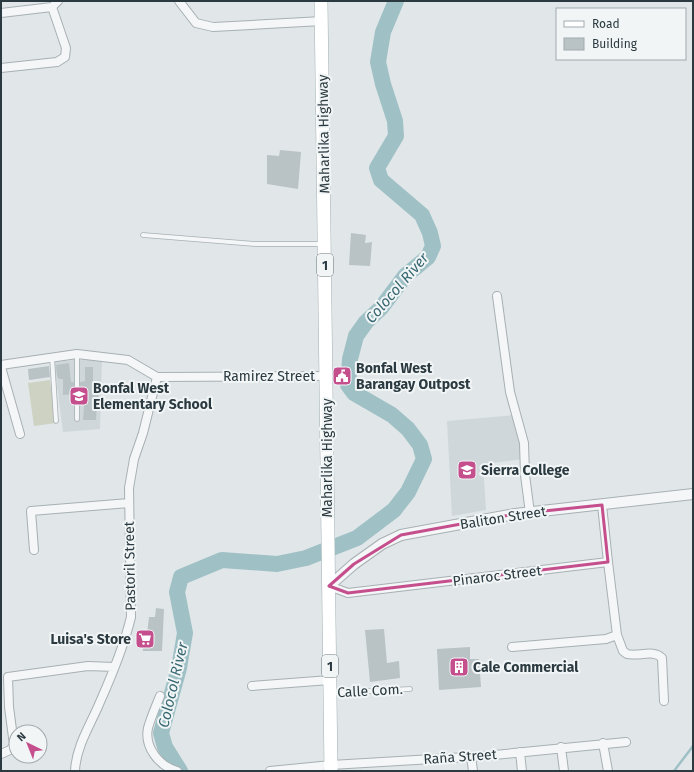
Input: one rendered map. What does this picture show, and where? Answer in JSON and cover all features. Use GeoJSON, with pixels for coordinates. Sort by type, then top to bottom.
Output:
{"type":"FeatureCollection","features":[{"type":"Feature","properties":{"kind":"main road","name":"Maharlika Highway"},"geometry":{"type":"LineString","coordinates":[[321,1],[331,768]]}},
{"type":"Feature","properties":{"kind":"street"},"geometry":{"type":"LineString","coordinates":[[1,13],[52,7],[58,1]]}},
{"type":"Feature","properties":{"kind":"street"},"geometry":{"type":"LineString","coordinates":[[179,1],[196,23],[213,27],[322,21]]}},
{"type":"Feature","properties":{"kind":"street"},"geometry":{"type":"LineString","coordinates":[[1,68],[57,62],[65,57],[66,48],[52,7]]}},
{"type":"Feature","properties":{"kind":"street"},"geometry":{"type":"LineString","coordinates":[[497,296],[510,392],[524,443],[525,475],[530,513]]}},
{"type":"Feature","properties":{"kind":"street","name":"Ramirez Street"},"geometry":{"type":"LineString","coordinates":[[1,366],[77,354],[128,360],[158,377],[327,376]]}},
{"type":"Feature","properties":{"kind":"street"},"geometry":{"type":"LineString","coordinates":[[1,366],[20,434]]}},
{"type":"Feature","properties":{"kind":"street","name":"Pastoril Street"},"geometry":{"type":"LineString","coordinates":[[75,771],[78,749],[128,633],[132,617],[129,488],[134,459],[143,433],[158,377]]}},
{"type":"Feature","properties":{"kind":"street","name":"Baliton Street"},"geometry":{"type":"LineString","coordinates":[[329,586],[354,564],[382,544],[401,535],[530,513],[693,494]]}},
{"type":"Feature","properties":{"kind":"street"},"geometry":{"type":"LineString","coordinates":[[34,550],[31,511],[129,503]]}},
{"type":"Feature","properties":{"kind":"street"},"geometry":{"type":"LineString","coordinates":[[602,505],[617,635],[626,654],[658,654],[662,658],[664,701]]}},
{"type":"Feature","properties":{"kind":"street","name":"Pinaroc Street"},"geometry":{"type":"LineString","coordinates":[[329,586],[348,593],[608,562]]}},
{"type":"Feature","properties":{"kind":"street"},"geometry":{"type":"LineString","coordinates":[[512,647],[606,639],[617,635]]}},
{"type":"Feature","properties":{"kind":"street"},"geometry":{"type":"LineString","coordinates":[[1,754],[10,750],[14,745],[5,707],[8,677],[88,666],[114,667]]}},
{"type":"Feature","properties":{"kind":"street"},"geometry":{"type":"LineString","coordinates":[[252,686],[330,680]]}},
{"type":"Feature","properties":{"kind":"street"},"geometry":{"type":"LineString","coordinates":[[160,696],[148,729],[149,745],[156,756],[175,770]]}},
{"type":"Feature","properties":{"kind":"street","name":"Raña Street"},"geometry":{"type":"LineString","coordinates":[[270,771],[331,768],[626,742]]}},
{"type":"Feature","properties":{"kind":"street"},"geometry":{"type":"LineString","coordinates":[[603,743],[608,771]]}},
{"type":"Feature","properties":{"kind":"street"},"geometry":{"type":"LineString","coordinates":[[561,747],[564,771]]}},
{"type":"Feature","properties":{"kind":"street"},"geometry":{"type":"LineString","coordinates":[[520,752],[522,771]]}},
{"type":"Feature","properties":{"kind":"street"},"geometry":{"type":"LineString","coordinates":[[471,756],[473,771]]}},
{"type":"Feature","properties":{"kind":"lane"},"geometry":{"type":"LineString","coordinates":[[143,235],[255,244],[325,244]]}},
{"type":"Feature","properties":{"kind":"lane"},"geometry":{"type":"LineString","coordinates":[[77,354],[77,419]]}},
{"type":"Feature","properties":{"kind":"lane"},"geometry":{"type":"LineString","coordinates":[[52,357],[56,421]]}},
{"type":"Feature","properties":{"kind":"lane","name":"Calle Com."},"geometry":{"type":"LineString","coordinates":[[330,694],[410,689]]}},
{"type":"Feature","properties":{"kind":"highlighted area"},"geometry":{"type":"Polygon","coordinates":[[[602,505],[608,562],[348,593],[329,586],[354,564],[401,535],[515,514],[602,505]]]}},
{"type":"Feature","properties":{"kind":"shaded area","name":"Bonfal West Elementary School"},"geometry":{"type":"Polygon","coordinates":[[[102,360],[100,429],[63,432],[54,362],[102,360]]]}},
{"type":"Feature","properties":{"kind":"shaded area","name":"Sierra College"},"geometry":{"type":"Polygon","coordinates":[[[515,415],[524,459],[483,464],[486,510],[452,516],[447,421],[515,415]]]}},
{"type":"Feature","properties":{"kind":"green space"},"geometry":{"type":"Polygon","coordinates":[[[50,380],[56,423],[34,426],[28,383],[50,380]]]}},
{"type":"Feature","properties":{"kind":"building"},"geometry":{"type":"Polygon","coordinates":[[[280,150],[301,152],[298,189],[267,184],[267,155],[279,156],[280,150]]]}},
{"type":"Feature","properties":{"kind":"building"},"geometry":{"type":"Polygon","coordinates":[[[351,233],[366,235],[365,243],[372,242],[370,266],[349,265],[351,233]]]}},
{"type":"Feature","properties":{"kind":"building"},"geometry":{"type":"Polygon","coordinates":[[[69,363],[71,382],[74,382],[74,394],[63,395],[63,379],[59,379],[57,376],[56,365],[69,363]]]}},
{"type":"Feature","properties":{"kind":"building"},"geometry":{"type":"Polygon","coordinates":[[[49,366],[50,377],[29,380],[28,369],[49,366]]]}},
{"type":"Feature","properties":{"kind":"building"},"geometry":{"type":"Polygon","coordinates":[[[85,367],[93,367],[93,382],[97,382],[99,399],[97,399],[96,420],[83,420],[83,394],[80,394],[80,382],[85,381],[85,367]]]}},
{"type":"Feature","properties":{"kind":"building"},"geometry":{"type":"Polygon","coordinates":[[[156,608],[164,609],[162,651],[143,651],[142,635],[147,634],[149,617],[155,617],[156,608]]]}},
{"type":"Feature","properties":{"kind":"building"},"geometry":{"type":"Polygon","coordinates":[[[384,629],[387,663],[399,661],[400,678],[370,682],[365,630],[384,629]]]}},
{"type":"Feature","properties":{"kind":"building","name":"Cale Commercial"},"geometry":{"type":"Polygon","coordinates":[[[470,647],[470,659],[479,659],[481,687],[439,690],[437,649],[470,647]]]}},
{"type":"Feature","properties":{"kind":"waterway","name":"Colocol River"},"geometry":{"type":"LineString","coordinates":[[180,771],[165,747],[161,733],[179,668],[185,633],[177,592],[181,577],[222,560],[277,564],[306,558],[357,538],[394,510],[408,492],[424,459],[420,445],[408,429],[392,415],[354,393],[348,385],[350,359],[356,336],[366,322],[381,308],[405,276],[428,257],[433,246],[430,233],[422,215],[381,180],[377,168],[396,136],[395,121],[383,84],[378,62],[383,32],[396,1]]}},
{"type":"Feature","properties":{"kind":"waterway"},"geometry":{"type":"LineString","coordinates":[[674,771],[693,746]]}},
{"type":"Feature","properties":{"kind":"place","name":"Bonfal West Barangay Outpost"},"geometry":{"type":"Point","coordinates":[342,376]}},
{"type":"Feature","properties":{"kind":"place","name":"Bonfal West Elementary School"},"geometry":{"type":"Point","coordinates":[79,396]}},
{"type":"Feature","properties":{"kind":"place","name":"Sierra College"},"geometry":{"type":"Point","coordinates":[467,470]}},
{"type":"Feature","properties":{"kind":"place","name":"Luisa's Store"},"geometry":{"type":"Point","coordinates":[145,639]}},
{"type":"Feature","properties":{"kind":"place","name":"Cale Commercial"},"geometry":{"type":"Point","coordinates":[459,667]}}]}
